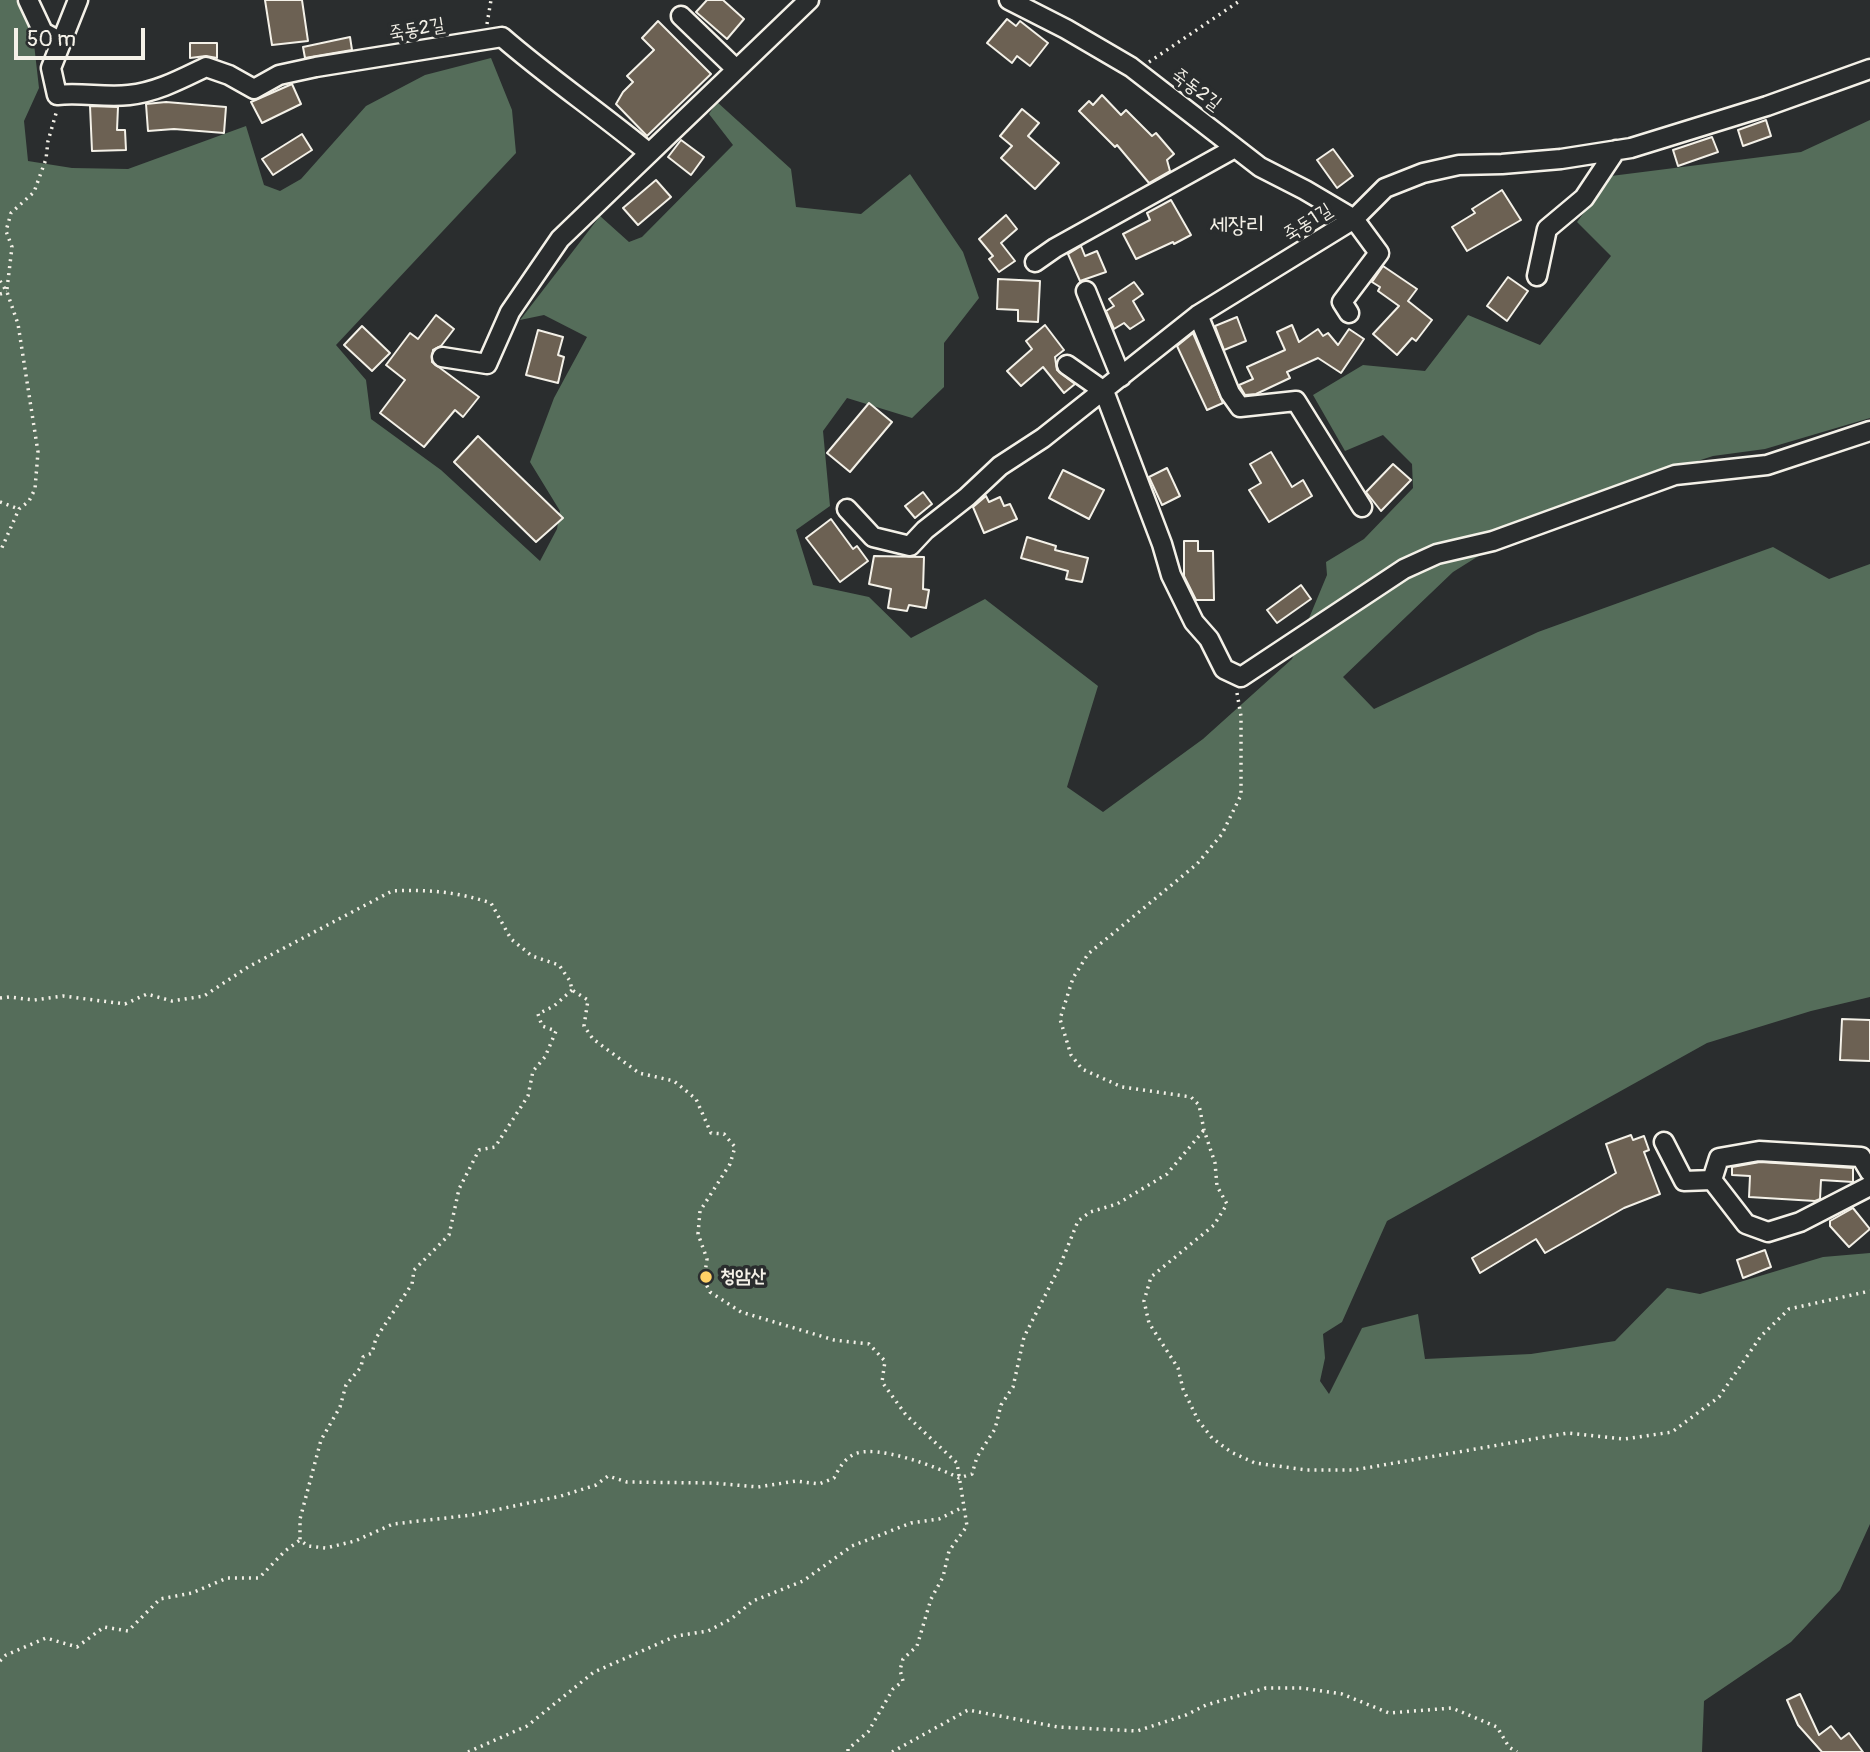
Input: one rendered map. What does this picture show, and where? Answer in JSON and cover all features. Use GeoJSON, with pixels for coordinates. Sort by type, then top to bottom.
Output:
{"type":"FeatureCollection","features":[{"type":"Feature","properties":{"kind":"street"},"geometry":{"type":"LineString","coordinates":[[28,0],[43,32],[61,42]]}},
{"type":"Feature","properties":{"kind":"street"},"geometry":{"type":"LineString","coordinates":[[57,95],[51,68],[78,0]]}},
{"type":"Feature","properties":{"kind":"street"},"geometry":{"type":"LineString","coordinates":[[442,356],[486,364],[510,312],[560,239],[808,0]]}},
{"type":"Feature","properties":{"kind":"street","name":"죽동2길"},"geometry":{"type":"LineString","coordinates":[[1009,0],[1066,29],[1136,71],[1260,167],[1306,190],[1354,219]]}},
{"type":"Feature","properties":{"kind":"street"},"geometry":{"type":"LineString","coordinates":[[681,16],[736,69]]}},
{"type":"Feature","properties":{"kind":"street","name":"죽동2길"},"geometry":{"type":"LineString","coordinates":[[57,95],[74,93],[126,96],[155,91],[206,67],[229,75],[254,89],[279,75],[316,67],[502,37],[537,68],[608,119],[649,153]]}},
{"type":"Feature","properties":{"kind":"street","name":"죽동1길"},"geometry":{"type":"LineString","coordinates":[[848,509],[873,537],[910,546],[1000,466],[1043,438],[1198,315],[1354,219],[1385,188],[1423,173],[1459,165],[1561,159],[1631,148],[1767,106],[1870,69]]}},
{"type":"Feature","properties":{"kind":"street"},"geometry":{"type":"LineString","coordinates":[[1035,262],[1055,248],[1235,148]]}},
{"type":"Feature","properties":{"kind":"street"},"geometry":{"type":"LineString","coordinates":[[1537,276],[1546,229],[1584,198],[1616,150]]}},
{"type":"Feature","properties":{"kind":"street"},"geometry":{"type":"LineString","coordinates":[[1349,313],[1342,302],[1379,253],[1354,219]]}},
{"type":"Feature","properties":{"kind":"street"},"geometry":{"type":"LineString","coordinates":[[1086,291],[1121,377]]}},
{"type":"Feature","properties":{"kind":"street"},"geometry":{"type":"LineString","coordinates":[[1198,315],[1230,393],[1240,407],[1296,401],[1362,507]]}},
{"type":"Feature","properties":{"kind":"street"},"geometry":{"type":"LineString","coordinates":[[1067,365],[1104,391],[1162,544],[1171,575],[1194,622],[1209,639],[1224,669],[1241,677],[1404,569],[1437,554],[1493,541],[1675,475],[1767,465],[1870,431]]}},
{"type":"Feature","properties":{"kind":"street"},"geometry":{"type":"LineString","coordinates":[[1664,1142],[1684,1181],[1712,1180]]}},
{"type":"Feature","properties":{"kind":"street"},"geometry":{"type":"LineString","coordinates":[[1712,1180],[1719,1158],[1759,1152],[1861,1157],[1870,1172]]}},
{"type":"Feature","properties":{"kind":"street"},"geometry":{"type":"LineString","coordinates":[[1712,1180],[1746,1224],[1768,1232],[1800,1222],[1870,1186]]}},
{"type":"Feature","properties":{"kind":"path"},"geometry":{"type":"LineString","coordinates":[[485,40],[491,0]]}},
{"type":"Feature","properties":{"kind":"path"},"geometry":{"type":"LineString","coordinates":[[1136,71],[1241,0]]}},
{"type":"Feature","properties":{"kind":"path"},"geometry":{"type":"LineString","coordinates":[[7,292],[12,247],[6,231],[11,213],[34,192],[46,159],[48,141],[58,108],[57,95]]}},
{"type":"Feature","properties":{"kind":"path"},"geometry":{"type":"LineString","coordinates":[[0,281],[7,292],[18,324],[38,452],[35,489],[29,501],[19,509],[0,551]]}},
{"type":"Feature","properties":{"kind":"path"},"geometry":{"type":"LineString","coordinates":[[0,294],[7,292]]}},
{"type":"Feature","properties":{"kind":"path"},"geometry":{"type":"LineString","coordinates":[[0,502],[19,509]]}},
{"type":"Feature","properties":{"kind":"path"},"geometry":{"type":"LineString","coordinates":[[1236,698],[1241,716],[1241,795],[1222,834],[1197,864],[1088,954],[1073,978],[1060,1019],[1070,1055],[1082,1069],[1122,1087],[1191,1097],[1199,1105],[1215,1163],[1217,1186],[1227,1204],[1213,1225],[1151,1277],[1144,1301],[1149,1323],[1178,1368],[1183,1389],[1198,1420],[1212,1438],[1231,1452],[1255,1463],[1307,1471],[1354,1470],[1568,1433],[1624,1439],[1672,1433],[1719,1397],[1761,1336],[1789,1309],[1870,1291]]}},
{"type":"Feature","properties":{"kind":"path"},"geometry":{"type":"LineString","coordinates":[[0,998],[34,1000],[63,996],[125,1004],[146,994],[172,1001],[191,1000],[204,996],[248,967],[392,891],[416,889],[464,894],[491,903],[511,939],[532,956],[559,965],[570,981],[572,990],[588,1000],[584,1026],[593,1039],[639,1073],[674,1081],[696,1099],[711,1133],[724,1134],[735,1147],[730,1164],[700,1211],[698,1234],[707,1259],[704,1280],[710,1292],[741,1312],[834,1340],[869,1343],[885,1361],[882,1382],[906,1415],[957,1463],[967,1526],[949,1551],[943,1577],[931,1599],[917,1646],[903,1659],[900,1670],[904,1681],[893,1689],[868,1731],[848,1752]]}},
{"type":"Feature","properties":{"kind":"path"},"geometry":{"type":"LineString","coordinates":[[300,1540],[300,1519],[321,1440],[340,1407],[346,1385],[361,1367],[363,1357],[372,1353],[376,1338],[412,1284],[414,1270],[449,1235],[459,1189],[479,1150],[495,1147],[528,1096],[533,1072],[545,1057],[556,1031],[542,1026],[538,1014],[554,1006],[572,990]]}},
{"type":"Feature","properties":{"kind":"path"},"geometry":{"type":"LineString","coordinates":[[300,1540],[308,1546],[326,1548],[355,1541],[393,1524],[472,1515],[561,1496],[596,1485],[608,1476],[627,1482],[713,1483],[758,1487],[796,1481],[819,1484],[834,1478],[841,1465],[853,1454],[869,1450],[937,1467],[959,1478],[972,1474],[977,1457],[995,1429],[1001,1405],[1013,1387],[1024,1338],[1059,1268],[1078,1221],[1090,1212],[1117,1204],[1167,1174],[1204,1130]]}},
{"type":"Feature","properties":{"kind":"path"},"geometry":{"type":"LineString","coordinates":[[468,1752],[527,1726],[594,1672],[676,1636],[708,1631],[732,1619],[753,1601],[803,1581],[852,1546],[911,1523],[939,1518],[963,1507]]}},
{"type":"Feature","properties":{"kind":"path"},"geometry":{"type":"LineString","coordinates":[[0,1661],[46,1638],[77,1647],[104,1627],[128,1631],[160,1599],[192,1593],[227,1578],[259,1578],[285,1551],[300,1540]]}},
{"type":"Feature","properties":{"kind":"path"},"geometry":{"type":"LineString","coordinates":[[892,1752],[968,1710],[1058,1727],[1137,1731],[1186,1715],[1206,1705],[1254,1691],[1290,1688],[1342,1694],[1389,1713],[1452,1708],[1497,1727],[1508,1747],[1517,1752]]}},
{"type":"Feature","properties":{"kind":"green space"},"geometry":{"type":"Polygon","coordinates":[[[0,0],[16,0],[32,26],[39,88],[24,121],[28,161],[72,168],[128,169],[246,126],[264,185],[280,191],[301,179],[366,106],[425,75],[491,58],[512,110],[516,153],[336,345],[366,380],[371,419],[441,470],[540,561],[557,529],[560,511],[530,462],[554,398],[587,337],[544,315],[520,320],[600,216],[629,242],[642,237],[733,145],[709,114],[717,102],[791,169],[796,207],[861,214],[910,174],[963,252],[979,298],[944,343],[944,387],[912,418],[847,398],[823,431],[830,506],[796,530],[813,585],[869,597],[911,638],[985,599],[1098,686],[1067,787],[1103,812],[1203,739],[1292,659],[1327,575],[1326,562],[1364,539],[1413,488],[1412,464],[1383,435],[1345,451],[1313,395],[1363,365],[1425,371],[1468,315],[1540,345],[1611,256],[1577,222],[1611,176],[1801,152],[1870,120],[1870,418],[1765,449],[1713,456],[1595,494],[1533,522],[1453,572],[1343,677],[1374,709],[1538,632],[1773,547],[1829,579],[1870,564],[1870,997],[1811,1011],[1707,1043],[1387,1221],[1342,1322],[1323,1334],[1325,1358],[1320,1381],[1329,1394],[1362,1328],[1418,1314],[1425,1359],[1531,1354],[1615,1341],[1667,1288],[1700,1294],[1823,1257],[1870,1253],[1870,1524],[1840,1590],[1791,1642],[1704,1701],[1702,1752],[0,1752],[0,0]]]}},
{"type":"Feature","properties":{"kind":"building"},"geometry":{"type":"Polygon","coordinates":[[[265,0],[302,0],[308,41],[272,45],[265,0]]]}},
{"type":"Feature","properties":{"kind":"building"},"geometry":{"type":"Polygon","coordinates":[[[707,0],[723,0],[744,19],[727,39],[696,12],[707,0]]]}},
{"type":"Feature","properties":{"kind":"building"},"geometry":{"type":"Polygon","coordinates":[[[1007,19],[1016,26],[1020,21],[1048,43],[1030,66],[1017,56],[1012,63],[987,43],[1007,19]]]}},
{"type":"Feature","properties":{"kind":"building"},"geometry":{"type":"Polygon","coordinates":[[[658,21],[711,74],[647,136],[616,104],[633,82],[627,76],[654,50],[642,38],[658,21]]]}},
{"type":"Feature","properties":{"kind":"building"},"geometry":{"type":"Polygon","coordinates":[[[350,37],[352,50],[305,58],[303,47],[350,37]]]}},
{"type":"Feature","properties":{"kind":"building"},"geometry":{"type":"Polygon","coordinates":[[[190,43],[217,43],[217,58],[190,58],[190,43]]]}},
{"type":"Feature","properties":{"kind":"building"},"geometry":{"type":"Polygon","coordinates":[[[292,84],[301,104],[262,123],[251,102],[292,84]]]}},
{"type":"Feature","properties":{"kind":"building"},"geometry":{"type":"Polygon","coordinates":[[[1102,95],[1121,115],[1126,110],[1152,136],[1156,133],[1174,154],[1167,160],[1170,171],[1149,183],[1117,145],[1115,147],[1079,111],[1089,101],[1093,105],[1102,95]]]}},
{"type":"Feature","properties":{"kind":"building"},"geometry":{"type":"Polygon","coordinates":[[[166,102],[226,107],[224,133],[174,129],[148,131],[146,104],[166,102]]]}},
{"type":"Feature","properties":{"kind":"building"},"geometry":{"type":"Polygon","coordinates":[[[90,106],[118,107],[117,130],[125,130],[126,150],[92,151],[90,106]]]}},
{"type":"Feature","properties":{"kind":"building"},"geometry":{"type":"Polygon","coordinates":[[[1022,109],[1039,123],[1028,136],[1059,163],[1035,189],[1001,158],[1012,146],[1000,136],[1022,109]]]}},
{"type":"Feature","properties":{"kind":"building"},"geometry":{"type":"Polygon","coordinates":[[[1766,120],[1771,136],[1743,146],[1738,130],[1766,120]]]}},
{"type":"Feature","properties":{"kind":"building"},"geometry":{"type":"Polygon","coordinates":[[[302,134],[312,150],[273,175],[262,159],[302,134]]]}},
{"type":"Feature","properties":{"kind":"building"},"geometry":{"type":"Polygon","coordinates":[[[1712,137],[1718,152],[1678,166],[1673,150],[1712,137]]]}},
{"type":"Feature","properties":{"kind":"building"},"geometry":{"type":"Polygon","coordinates":[[[681,140],[704,157],[691,175],[668,157],[681,140]]]}},
{"type":"Feature","properties":{"kind":"building"},"geometry":{"type":"Polygon","coordinates":[[[1333,149],[1353,176],[1337,188],[1317,160],[1333,149]]]}},
{"type":"Feature","properties":{"kind":"building"},"geometry":{"type":"Polygon","coordinates":[[[656,180],[671,197],[638,225],[623,208],[656,180]]]}},
{"type":"Feature","properties":{"kind":"building"},"geometry":{"type":"Polygon","coordinates":[[[1502,190],[1521,220],[1467,251],[1452,227],[1475,213],[1472,209],[1502,190]]]}},
{"type":"Feature","properties":{"kind":"building"},"geometry":{"type":"Polygon","coordinates":[[[1171,200],[1191,235],[1136,259],[1123,234],[1150,220],[1147,213],[1171,200]]]}},
{"type":"Feature","properties":{"kind":"building"},"geometry":{"type":"Polygon","coordinates":[[[1006,215],[1017,229],[1001,243],[1015,261],[999,272],[989,259],[993,256],[979,239],[1006,215]]]}},
{"type":"Feature","properties":{"kind":"building"},"geometry":{"type":"Polygon","coordinates":[[[1081,246],[1085,256],[1097,251],[1106,272],[1080,281],[1068,254],[1081,246]]]}},
{"type":"Feature","properties":{"kind":"building"},"geometry":{"type":"Polygon","coordinates":[[[1383,266],[1417,289],[1408,301],[1432,320],[1416,341],[1412,338],[1397,355],[1373,334],[1399,306],[1378,291],[1380,287],[1372,282],[1383,266]]]}},
{"type":"Feature","properties":{"kind":"building"},"geometry":{"type":"Polygon","coordinates":[[[1508,277],[1528,291],[1507,321],[1487,306],[1508,277]]]}},
{"type":"Feature","properties":{"kind":"building"},"geometry":{"type":"Polygon","coordinates":[[[998,279],[1040,281],[1038,322],[1018,321],[1018,310],[997,309],[998,279]]]}},
{"type":"Feature","properties":{"kind":"building"},"geometry":{"type":"Polygon","coordinates":[[[1134,282],[1143,294],[1133,301],[1144,320],[1130,329],[1124,323],[1114,329],[1106,311],[1114,306],[1109,299],[1134,282]]]}},
{"type":"Feature","properties":{"kind":"building"},"geometry":{"type":"Polygon","coordinates":[[[436,315],[454,329],[441,346],[433,350],[432,362],[479,397],[463,417],[455,410],[424,447],[380,413],[405,380],[386,365],[410,333],[418,339],[436,315]]]}},
{"type":"Feature","properties":{"kind":"building"},"geometry":{"type":"Polygon","coordinates":[[[1237,317],[1246,341],[1224,350],[1215,326],[1237,317]]]}},
{"type":"Feature","properties":{"kind":"building"},"geometry":{"type":"Polygon","coordinates":[[[1045,325],[1064,350],[1055,357],[1057,370],[1075,384],[1064,393],[1043,367],[1021,386],[1007,371],[1032,349],[1026,341],[1045,325]]]}},
{"type":"Feature","properties":{"kind":"building"},"geometry":{"type":"Polygon","coordinates":[[[1292,325],[1299,342],[1318,329],[1323,336],[1328,333],[1338,345],[1349,329],[1364,339],[1341,373],[1318,358],[1287,372],[1290,378],[1256,394],[1245,395],[1239,385],[1253,379],[1247,367],[1285,350],[1277,332],[1292,325]]]}},
{"type":"Feature","properties":{"kind":"building"},"geometry":{"type":"Polygon","coordinates":[[[362,326],[390,353],[372,371],[344,345],[362,326]]]}},
{"type":"Feature","properties":{"kind":"building"},"geometry":{"type":"Polygon","coordinates":[[[538,330],[563,337],[558,355],[564,357],[558,383],[526,375],[538,330]]]}},
{"type":"Feature","properties":{"kind":"building"},"geometry":{"type":"Polygon","coordinates":[[[1193,333],[1223,403],[1207,410],[1177,346],[1193,333]]]}},
{"type":"Feature","properties":{"kind":"building"},"geometry":{"type":"Polygon","coordinates":[[[869,403],[892,422],[850,472],[827,453],[869,403]]]}},
{"type":"Feature","properties":{"kind":"building"},"geometry":{"type":"Polygon","coordinates":[[[478,436],[563,518],[536,542],[454,462],[478,436]]]}},
{"type":"Feature","properties":{"kind":"building"},"geometry":{"type":"Polygon","coordinates":[[[1271,452],[1292,487],[1303,480],[1312,496],[1269,522],[1249,490],[1261,483],[1250,464],[1271,452]]]}},
{"type":"Feature","properties":{"kind":"building"},"geometry":{"type":"Polygon","coordinates":[[[1393,464],[1411,480],[1381,511],[1366,492],[1393,464]]]}},
{"type":"Feature","properties":{"kind":"building"},"geometry":{"type":"Polygon","coordinates":[[[1167,468],[1180,496],[1162,505],[1149,477],[1167,468]]]}},
{"type":"Feature","properties":{"kind":"building"},"geometry":{"type":"Polygon","coordinates":[[[1063,470],[1104,490],[1089,519],[1049,498],[1063,470]]]}},
{"type":"Feature","properties":{"kind":"building"},"geometry":{"type":"Polygon","coordinates":[[[923,492],[932,504],[915,518],[905,506],[923,492]]]}},
{"type":"Feature","properties":{"kind":"building"},"geometry":{"type":"Polygon","coordinates":[[[986,496],[989,502],[1000,497],[1004,506],[1010,504],[1017,519],[984,533],[973,507],[986,496]]]}},
{"type":"Feature","properties":{"kind":"building"},"geometry":{"type":"Polygon","coordinates":[[[831,519],[853,549],[857,546],[868,561],[840,582],[806,538],[831,519]]]}},
{"type":"Feature","properties":{"kind":"building"},"geometry":{"type":"Polygon","coordinates":[[[1027,537],[1056,546],[1055,550],[1088,558],[1082,582],[1066,579],[1068,571],[1021,558],[1027,537]]]}},
{"type":"Feature","properties":{"kind":"building"},"geometry":{"type":"Polygon","coordinates":[[[1184,541],[1198,541],[1198,551],[1213,551],[1214,600],[1196,600],[1184,576],[1184,541]]]}},
{"type":"Feature","properties":{"kind":"building"},"geometry":{"type":"Polygon","coordinates":[[[874,556],[924,557],[923,589],[929,590],[926,608],[909,605],[907,611],[888,608],[891,589],[869,584],[874,556]]]}},
{"type":"Feature","properties":{"kind":"building"},"geometry":{"type":"Polygon","coordinates":[[[1301,585],[1311,599],[1277,623],[1267,610],[1301,585]]]}},
{"type":"Feature","properties":{"kind":"building"},"geometry":{"type":"Polygon","coordinates":[[[1842,1019],[1870,1020],[1870,1061],[1840,1060],[1842,1019]]]}},
{"type":"Feature","properties":{"kind":"building"},"geometry":{"type":"Polygon","coordinates":[[[1631,1135],[1633,1140],[1644,1136],[1649,1150],[1644,1152],[1660,1194],[1624,1208],[1545,1253],[1536,1239],[1480,1273],[1472,1258],[1616,1173],[1606,1144],[1631,1135]]]}},
{"type":"Feature","properties":{"kind":"building"},"geometry":{"type":"Polygon","coordinates":[[[1760,1162],[1853,1168],[1853,1182],[1821,1180],[1820,1199],[1815,1201],[1749,1197],[1750,1176],[1732,1175],[1732,1167],[1760,1162]]]}},
{"type":"Feature","properties":{"kind":"building"},"geometry":{"type":"Polygon","coordinates":[[[1853,1208],[1870,1229],[1849,1247],[1830,1226],[1830,1221],[1853,1208]]]}},
{"type":"Feature","properties":{"kind":"building"},"geometry":{"type":"Polygon","coordinates":[[[1765,1250],[1771,1267],[1743,1278],[1737,1260],[1765,1250]]]}},
{"type":"Feature","properties":{"kind":"building"},"geometry":{"type":"Polygon","coordinates":[[[1800,1694],[1819,1735],[1831,1726],[1841,1739],[1849,1733],[1863,1752],[1822,1752],[1798,1725],[1787,1700],[1800,1694]]]}},
{"type":"Feature","properties":{"kind":"place","name":"청암산"},"geometry":{"type":"Point","coordinates":[706,1277]}},
{"type":"Feature","properties":{"kind":"district","name":"세장리"},"geometry":{"type":"Point","coordinates":[1237,226]}}]}
